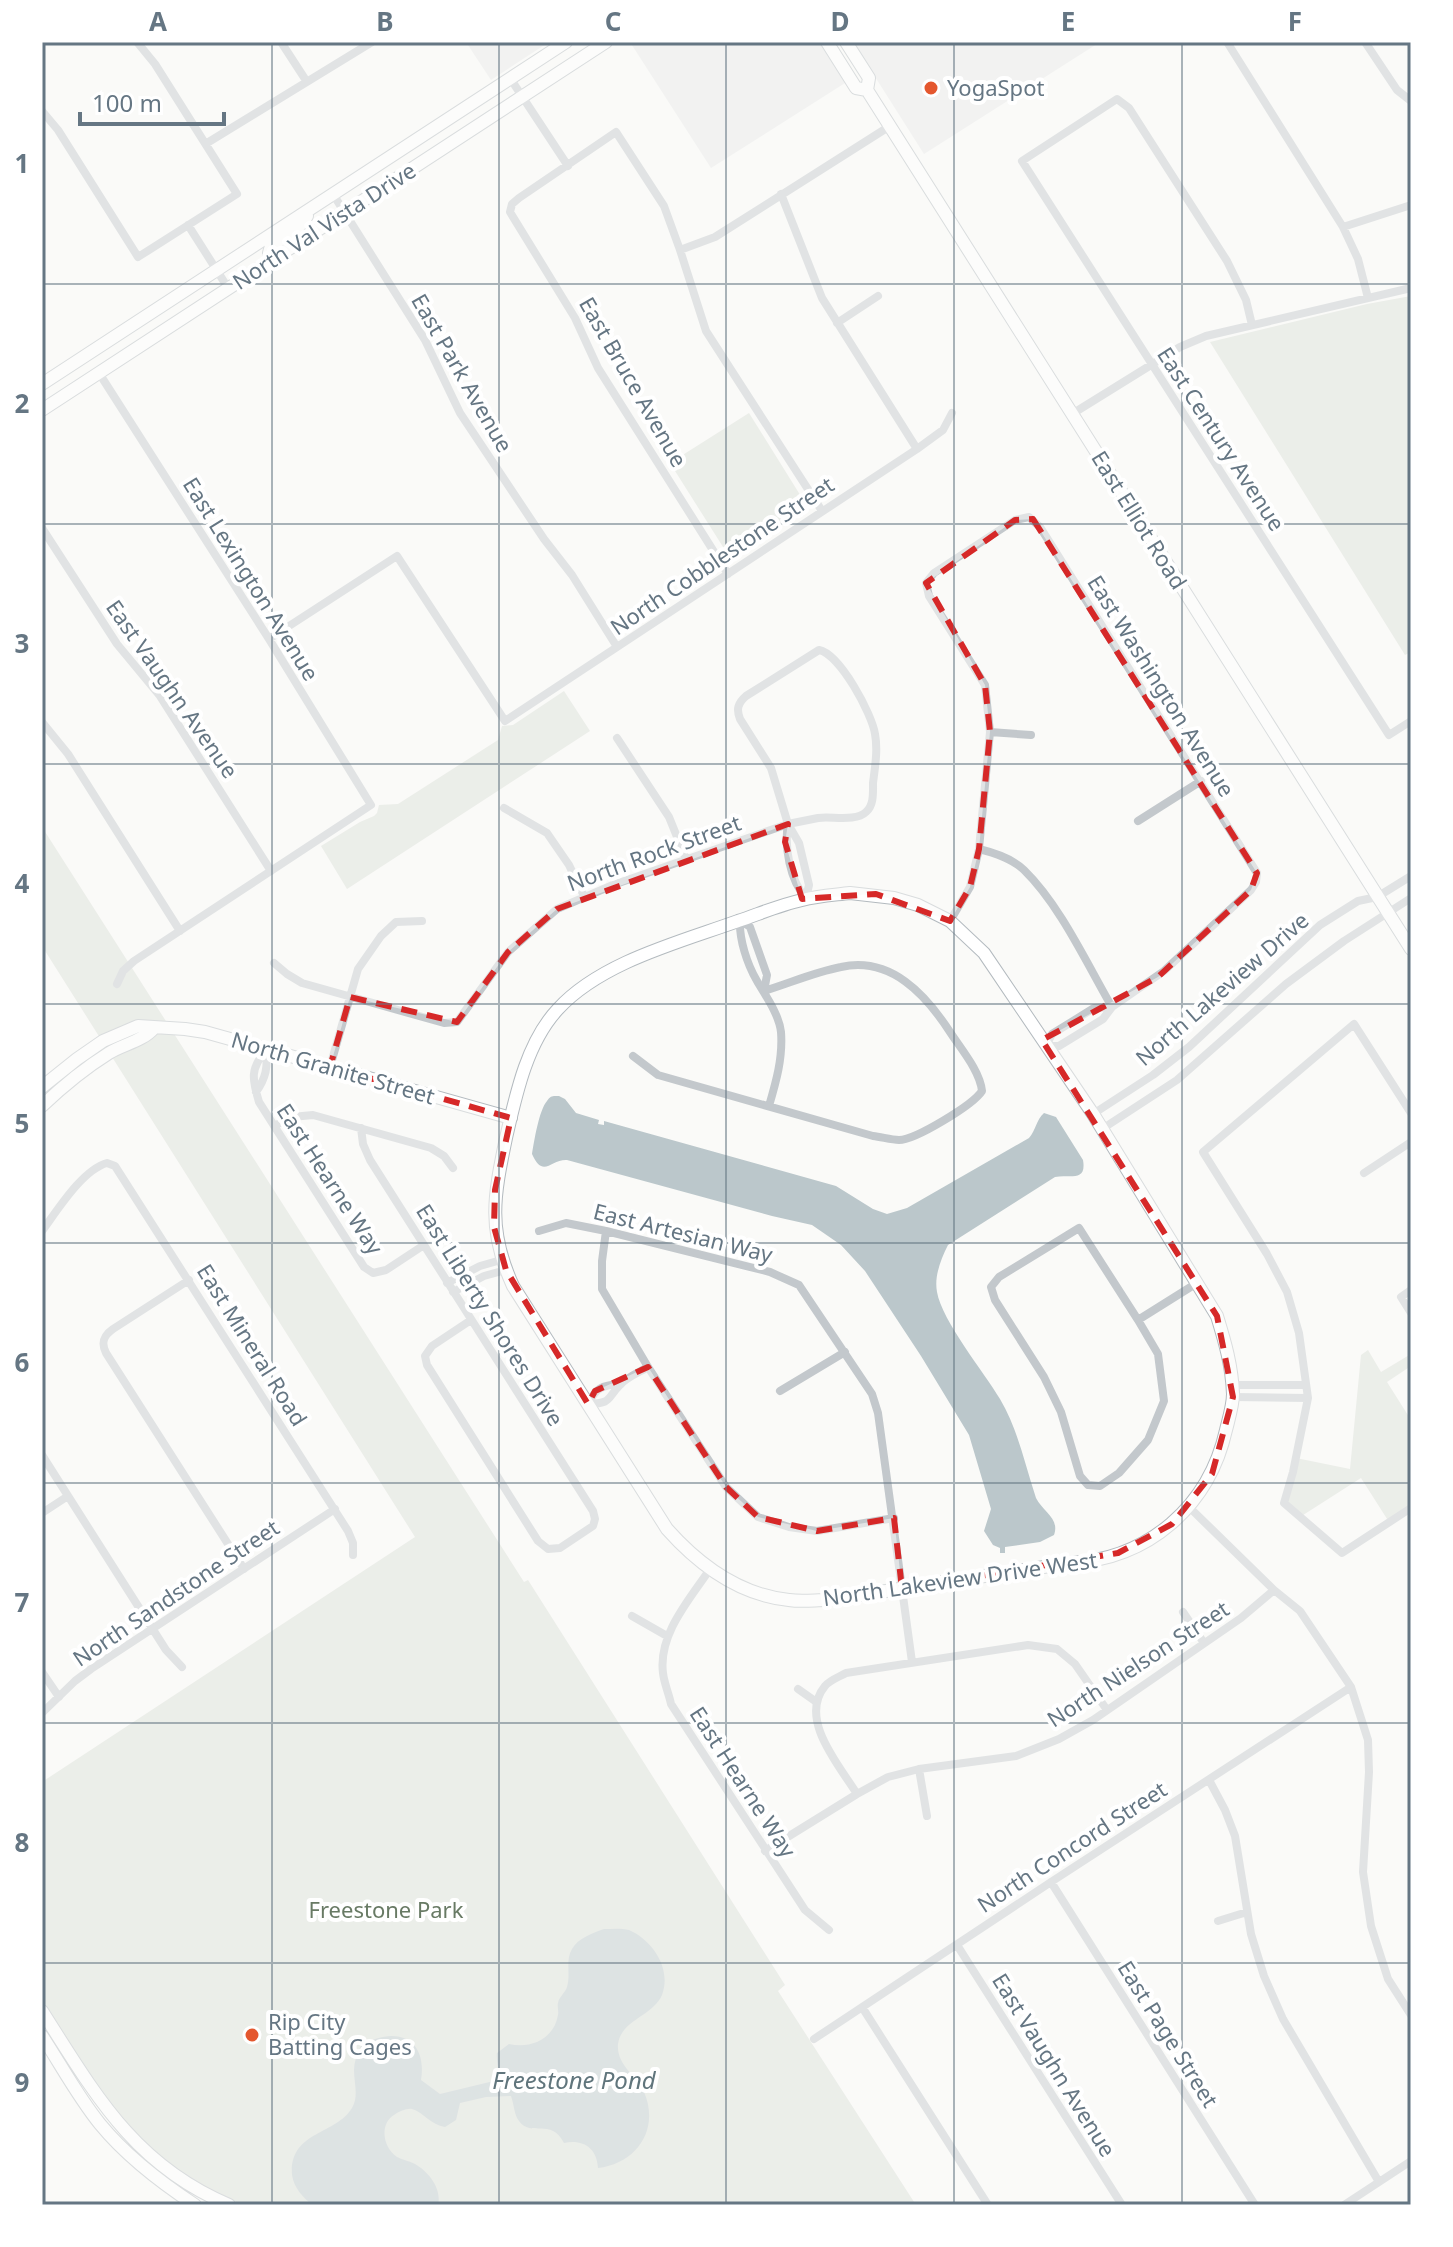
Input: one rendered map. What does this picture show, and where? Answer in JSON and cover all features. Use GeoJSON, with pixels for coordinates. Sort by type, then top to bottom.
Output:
{"type":"FeatureCollection","features":[{"type":"Feature","properties":{"kind":"street"},"geometry":{"type":"LineString","coordinates":[[42,111],[58,130],[138,257],[237,194],[207,143],[137,42]]}},
{"type":"Feature","properties":{"kind":"street"},"geometry":{"type":"LineString","coordinates":[[281,42],[307,82]]}},
{"type":"Feature","properties":{"kind":"street"},"geometry":{"type":"LineString","coordinates":[[207,143],[372,42]]}},
{"type":"Feature","properties":{"kind":"street","name":"North Val Vista Drive"},"geometry":{"type":"LineString","coordinates":[[42,384],[566,42]]}},
{"type":"Feature","properties":{"kind":"street","name":"North Val Vista Drive"},"geometry":{"type":"LineString","coordinates":[[42,410],[606,42]]}},
{"type":"Feature","properties":{"kind":"street","name":"East Elliot Road"},"geometry":{"type":"LineString","coordinates":[[827,42],[856,88],[867,90]]}},
{"type":"Feature","properties":{"kind":"street","name":"East Elliot Road"},"geometry":{"type":"LineString","coordinates":[[846,42],[869,78],[867,90],[1411,949]]}},
{"type":"Feature","properties":{"kind":"street"},"geometry":{"type":"LineString","coordinates":[[1227,42],[1343,227],[1358,259],[1368,298]]}},
{"type":"Feature","properties":{"kind":"street"},"geometry":{"type":"LineString","coordinates":[[1365,42],[1397,90],[1411,101]]}},
{"type":"Feature","properties":{"kind":"street"},"geometry":{"type":"LineString","coordinates":[[510,78],[568,166],[616,132],[664,206],[706,331],[822,511]]}},
{"type":"Feature","properties":{"kind":"street","name":"East Century Avenue"},"geometry":{"type":"LineString","coordinates":[[1252,325],[1246,300],[1227,261],[1129,108],[1117,99],[1022,161],[1389,735],[1411,721]]}},
{"type":"Feature","properties":{"kind":"street"},"geometry":{"type":"LineString","coordinates":[[680,250],[715,237],[890,126]]}},
{"type":"Feature","properties":{"kind":"street","name":"East Bruce Avenue"},"geometry":{"type":"LineString","coordinates":[[568,166],[519,198],[510,208],[514,221],[575,318],[598,368],[728,574]]}},
{"type":"Feature","properties":{"kind":"street","name":"East Park Avenue"},"geometry":{"type":"LineString","coordinates":[[333,194],[425,340],[460,413],[544,539],[572,575],[617,647]]}},
{"type":"Feature","properties":{"kind":"street"},"geometry":{"type":"LineString","coordinates":[[781,194],[822,298],[917,449]]}},
{"type":"Feature","properties":{"kind":"street"},"geometry":{"type":"LineString","coordinates":[[1343,227],[1411,205]]}},
{"type":"Feature","properties":{"kind":"street"},"geometry":{"type":"LineString","coordinates":[[272,259],[269,253],[271,246],[296,230],[314,207]]}},
{"type":"Feature","properties":{"kind":"street"},"geometry":{"type":"LineString","coordinates":[[188,225],[228,288]]}},
{"type":"Feature","properties":{"kind":"street"},"geometry":{"type":"LineString","coordinates":[[1072,414],[1180,347],[1206,336],[1411,288]]}},
{"type":"Feature","properties":{"kind":"street"},"geometry":{"type":"LineString","coordinates":[[837,323],[878,296]]}},
{"type":"Feature","properties":{"kind":"street","name":"East Lexington Avenue"},"geometry":{"type":"LineString","coordinates":[[99,373],[371,805],[271,871]]}},
{"type":"Feature","properties":{"kind":"street","name":"North Cobblestone Street"},"geometry":{"type":"LineString","coordinates":[[269,639],[397,556],[505,721],[917,449],[943,430],[952,413]]}},
{"type":"Feature","properties":{"kind":"street","name":"East Washington Avenue"},"geometry":{"type":"LineString","coordinates":[[990,732],[985,685],[929,596],[926,583],[934,573],[1019,517],[1029,517],[1040,527],[1201,781],[1253,864],[1257,878],[1251,890],[1164,971],[1112,1007]]}},
{"type":"Feature","properties":{"kind":"street","name":"East Vaughn Avenue"},"geometry":{"type":"LineString","coordinates":[[42,528],[112,636],[160,696],[271,871]]}},
{"type":"Feature","properties":{"kind":"street","name":"North Rock Street"},"geometry":{"type":"LineString","coordinates":[[350,997],[444,1023],[457,1022],[508,952],[557,909],[584,896],[788,824],[865,813],[872,801],[876,743],[873,726],[862,701],[834,658],[824,650],[812,653],[746,696],[738,706],[740,719],[774,774],[788,824]]}},
{"type":"Feature","properties":{"kind":"street"},"geometry":{"type":"LineString","coordinates":[[42,722],[68,754],[180,931]]}},
{"type":"Feature","properties":{"kind":"street"},"geometry":{"type":"LineString","coordinates":[[950,921],[970,887],[979,849],[990,732],[1031,735]]}},
{"type":"Feature","properties":{"kind":"street"},"geometry":{"type":"LineString","coordinates":[[617,738],[669,817],[686,859]]}},
{"type":"Feature","properties":{"kind":"street"},"geometry":{"type":"LineString","coordinates":[[1138,821],[1201,781]]}},
{"type":"Feature","properties":{"kind":"street"},"geometry":{"type":"LineString","coordinates":[[504,808],[547,833],[569,865],[584,896]]}},
{"type":"Feature","properties":{"kind":"street"},"geometry":{"type":"LineString","coordinates":[[788,824],[799,843],[804,862],[809,885],[806,898]]}},
{"type":"Feature","properties":{"kind":"street"},"geometry":{"type":"LineString","coordinates":[[788,824],[785,842],[796,885],[806,898]]}},
{"type":"Feature","properties":{"kind":"street"},"geometry":{"type":"LineString","coordinates":[[979,849],[995,853],[1023,868],[1052,904],[1112,1007]]}},
{"type":"Feature","properties":{"kind":"street"},"geometry":{"type":"LineString","coordinates":[[117,984],[129,965],[271,871]]}},
{"type":"Feature","properties":{"kind":"street","name":"North Lakeview Drive"},"geometry":{"type":"LineString","coordinates":[[1097,1121],[1189,1047],[1311,932],[1358,901],[1377,897],[1411,876]]}},
{"type":"Feature","properties":{"kind":"street","name":"North Lakeview Drive West"},"geometry":{"type":"LineString","coordinates":[[850,893],[876,894],[918,905],[950,921],[984,953],[1097,1121],[1217,1316],[1228,1350],[1232,1391],[1223,1444],[1212,1474],[1189,1507],[1145,1543],[1094,1562],[827,1600],[790,1600],[755,1593],[710,1569],[667,1529],[513,1286],[503,1265],[494,1227],[495,1190],[527,1063],[541,1032],[559,1008],[587,985],[619,966],[779,905],[806,898],[850,893]]}},
{"type":"Feature","properties":{"kind":"street","name":"North Lakeview Drive"},"geometry":{"type":"LineString","coordinates":[[1097,1121],[1177,1080],[1270,997],[1344,941],[1411,898]]}},
{"type":"Feature","properties":{"kind":"street"},"geometry":{"type":"LineString","coordinates":[[740,920],[739,934],[755,979],[764,991],[781,1029],[779,1070],[769,1106]]}},
{"type":"Feature","properties":{"kind":"street"},"geometry":{"type":"LineString","coordinates":[[330,1067],[358,969],[381,936],[396,922],[422,921]]}},
{"type":"Feature","properties":{"kind":"street"},"geometry":{"type":"LineString","coordinates":[[274,963],[294,979],[350,997]]}},
{"type":"Feature","properties":{"kind":"street"},"geometry":{"type":"LineString","coordinates":[[633,1056],[658,1075],[873,1136],[902,1140],[934,1127],[977,1099],[982,1091],[978,1077],[939,1015],[915,986],[893,974],[872,967],[844,966],[764,991]]}},
{"type":"Feature","properties":{"kind":"street"},"geometry":{"type":"LineString","coordinates":[[1112,1007],[1103,1019],[1059,1046],[1046,1046],[1052,1034],[1094,1008],[1112,1007]]}},
{"type":"Feature","properties":{"kind":"street"},"geometry":{"type":"LineString","coordinates":[[1411,1113],[1354,1024],[1203,1152],[1267,1254],[1287,1292],[1299,1333],[1308,1398],[1284,1503],[1342,1553],[1411,1508]]}},
{"type":"Feature","properties":{"kind":"street","name":"North Granite Street"},"geometry":{"type":"LineString","coordinates":[[107,1047],[148,1035],[154,1028],[195,1030],[511,1118]]}},
{"type":"Feature","properties":{"kind":"street"},"geometry":{"type":"LineString","coordinates":[[42,1087],[77,1059],[107,1047]]}},
{"type":"Feature","properties":{"kind":"street"},"geometry":{"type":"LineString","coordinates":[[42,1106],[107,1047]]}},
{"type":"Feature","properties":{"kind":"street","name":"East Hearne Way"},"geometry":{"type":"LineString","coordinates":[[266,1050],[256,1062],[252,1077],[259,1102],[368,1271],[382,1272],[424,1245]]}},
{"type":"Feature","properties":{"kind":"street"},"geometry":{"type":"LineString","coordinates":[[274,1126],[306,1114],[431,1148],[444,1156],[453,1168]]}},
{"type":"Feature","properties":{"kind":"street","name":"East Liberty Shores Drive"},"geometry":{"type":"LineString","coordinates":[[361,1128],[363,1144],[370,1160],[591,1508],[595,1519],[590,1529],[560,1548],[548,1549],[538,1541],[427,1365],[425,1356],[432,1346],[471,1320]]}},
{"type":"Feature","properties":{"kind":"street"},"geometry":{"type":"LineString","coordinates":[[1364,1173],[1411,1142]]}},
{"type":"Feature","properties":{"kind":"street","name":"East Mineral Road"},"geometry":{"type":"LineString","coordinates":[[42,1231],[94,1168],[107,1163],[118,1169],[335,1509],[351,1536],[353,1555]]}},
{"type":"Feature","properties":{"kind":"street","name":"East Artesian Way"},"geometry":{"type":"LineString","coordinates":[[539,1231],[566,1223],[606,1231],[770,1272],[799,1285],[872,1394],[878,1413],[912,1662]]}},
{"type":"Feature","properties":{"kind":"street"},"geometry":{"type":"LineString","coordinates":[[1079,1228],[1138,1320],[1158,1354],[1164,1401],[1148,1440],[1119,1473],[1100,1486],[1088,1485],[1080,1476],[1061,1412],[1044,1377],[995,1300],[991,1287],[999,1277],[1079,1228]]}},
{"type":"Feature","properties":{"kind":"street"},"geometry":{"type":"LineString","coordinates":[[606,1231],[602,1289],[648,1367],[726,1487],[758,1517],[789,1527],[817,1531],[894,1518]]}},
{"type":"Feature","properties":{"kind":"street"},"geometry":{"type":"LineString","coordinates":[[447,1283],[480,1266],[503,1265]]}},
{"type":"Feature","properties":{"kind":"street"},"geometry":{"type":"LineString","coordinates":[[453,1292],[503,1265]]}},
{"type":"Feature","properties":{"kind":"street"},"geometry":{"type":"LineString","coordinates":[[189,1280],[113,1329],[104,1339],[106,1353],[244,1569]]}},
{"type":"Feature","properties":{"kind":"street"},"geometry":{"type":"LineString","coordinates":[[1138,1320],[1197,1283]]}},
{"type":"Feature","properties":{"kind":"street"},"geometry":{"type":"LineString","coordinates":[[1411,1290],[1401,1297],[1411,1313]]}},
{"type":"Feature","properties":{"kind":"street"},"geometry":{"type":"LineString","coordinates":[[780,1391],[845,1352]]}},
{"type":"Feature","properties":{"kind":"street"},"geometry":{"type":"LineString","coordinates":[[588,1404],[595,1391],[605,1385],[620,1384],[648,1367]]}},
{"type":"Feature","properties":{"kind":"street"},"geometry":{"type":"LineString","coordinates":[[1232,1391],[1306,1385]]}},
{"type":"Feature","properties":{"kind":"street"},"geometry":{"type":"LineString","coordinates":[[1232,1391],[1308,1398]]}},
{"type":"Feature","properties":{"kind":"street"},"geometry":{"type":"LineString","coordinates":[[42,1455],[170,1655],[182,1667]]}},
{"type":"Feature","properties":{"kind":"street"},"geometry":{"type":"LineString","coordinates":[[42,1513],[68,1496]]}},
{"type":"Feature","properties":{"kind":"street"},"geometry":{"type":"LineString","coordinates":[[1189,1507],[1274,1590],[1300,1611],[1351,1687],[1368,1740],[1363,1872],[1371,1926],[1388,1979],[1411,2015]]}},
{"type":"Feature","properties":{"kind":"street","name":"North Sandstone Street"},"geometry":{"type":"LineString","coordinates":[[42,1713],[83,1675],[335,1509]]}},
{"type":"Feature","properties":{"kind":"street","name":"East Hearne Way"},"geometry":{"type":"LineString","coordinates":[[710,1569],[667,1636],[662,1672],[671,1704],[805,1910],[829,1930]]}},
{"type":"Feature","properties":{"kind":"street","name":"North Nielson Street"},"geometry":{"type":"LineString","coordinates":[[765,1851],[888,1777],[919,1769],[1016,1756],[1059,1739],[1093,1720],[1241,1618],[1274,1590]]}},
{"type":"Feature","properties":{"kind":"street"},"geometry":{"type":"LineString","coordinates":[[1183,1612],[1204,1643]]}},
{"type":"Feature","properties":{"kind":"street"},"geometry":{"type":"LineString","coordinates":[[632,1616],[667,1636]]}},
{"type":"Feature","properties":{"kind":"street"},"geometry":{"type":"LineString","coordinates":[[857,1794],[817,1729],[815,1701],[827,1684],[846,1673],[1028,1645],[1057,1649],[1075,1664],[1107,1710]]}},
{"type":"Feature","properties":{"kind":"street"},"geometry":{"type":"LineString","coordinates":[[42,1672],[59,1697]]}},
{"type":"Feature","properties":{"kind":"street","name":"North Concord Street"},"geometry":{"type":"LineString","coordinates":[[814,2039],[1351,1687]]}},
{"type":"Feature","properties":{"kind":"street"},"geometry":{"type":"LineString","coordinates":[[798,1689],[815,1701]]}},
{"type":"Feature","properties":{"kind":"street"},"geometry":{"type":"LineString","coordinates":[[919,1769],[927,1816]]}},
{"type":"Feature","properties":{"kind":"street"},"geometry":{"type":"LineString","coordinates":[[1209,1780],[1235,1836],[1247,1912],[1264,1976],[1283,2019],[1379,2182]]}},
{"type":"Feature","properties":{"kind":"street","name":"East Page Street"},"geometry":{"type":"LineString","coordinates":[[1051,1882],[1255,2205]]}},
{"type":"Feature","properties":{"kind":"street"},"geometry":{"type":"LineString","coordinates":[[1218,1921],[1247,1912]]}},
{"type":"Feature","properties":{"kind":"street","name":"East Vaughn Avenue"},"geometry":{"type":"LineString","coordinates":[[957,1945],[1122,2205]]}},
{"type":"Feature","properties":{"kind":"street"},"geometry":{"type":"LineString","coordinates":[[862,2007],[988,2205]]}},
{"type":"Feature","properties":{"kind":"street"},"geometry":{"type":"LineString","coordinates":[[42,2011],[97,2097],[123,2130],[161,2166],[214,2202],[229,2205]]}},
{"type":"Feature","properties":{"kind":"street"},"geometry":{"type":"LineString","coordinates":[[42,2036],[87,2107],[114,2140],[147,2171],[195,2205],[200,2191]]}},
{"type":"Feature","properties":{"kind":"street"},"geometry":{"type":"LineString","coordinates":[[1344,2205],[1411,2161]]}},
{"type":"Feature","properties":{"kind":"highlighted area"},"geometry":{"type":"Polygon","coordinates":[[[1033,519],[1257,873],[1251,890],[1158,977],[1042,1040],[1217,1316],[1233,1397],[1212,1474],[1172,1524],[1118,1553],[902,1589],[894,1518],[817,1531],[758,1517],[726,1487],[648,1367],[595,1391],[588,1404],[506,1270],[494,1227],[495,1190],[511,1118],[330,1067],[350,997],[457,1022],[508,952],[557,909],[788,824],[785,842],[802,899],[876,894],[950,921],[970,887],[979,849],[990,732],[985,685],[926,583],[1015,520],[1033,519]]]}},
{"type":"Feature","properties":{"kind":"shaded area"},"geometry":{"type":"Polygon","coordinates":[[[466,42],[549,42],[491,80],[466,42]]]}},
{"type":"Feature","properties":{"kind":"shaded area"},"geometry":{"type":"Polygon","coordinates":[[[630,42],[819,42],[845,83],[711,168],[630,42]]]}},
{"type":"Feature","properties":{"kind":"shaded area"},"geometry":{"type":"Polygon","coordinates":[[[853,42],[1100,42],[924,154],[853,42]]]}},
{"type":"Feature","properties":{"kind":"green space"},"geometry":{"type":"Polygon","coordinates":[[[1411,296],[1411,652],[1405,655],[1210,342],[1411,296]]]}},
{"type":"Feature","properties":{"kind":"green space"},"geometry":{"type":"Polygon","coordinates":[[[749,413],[807,506],[806,510],[730,558],[670,463],[749,413]]]}},
{"type":"Feature","properties":{"kind":"green space"},"geometry":{"type":"Polygon","coordinates":[[[564,691],[590,731],[347,889],[321,846],[374,816],[379,805],[398,804],[498,740],[502,726],[513,725],[564,691]]]}},
{"type":"Feature","properties":{"kind":"green space","name":"Freestone Park"},"geometry":{"type":"Polygon","coordinates":[[[42,827],[524,1582],[528,1580],[785,1985],[778,1991],[916,2205],[242,2205],[186,2177],[161,2160],[116,2114],[42,2001],[42,1782],[415,1537],[42,946],[42,827]]]}},
{"type":"Feature","properties":{"kind":"green space"},"geometry":{"type":"Polygon","coordinates":[[[1368,1350],[1381,1372],[1411,1354],[1411,1366],[1387,1382],[1411,1420],[1411,1508],[1389,1522],[1361,1478],[1300,1517],[1284,1503],[1296,1458],[1350,1469],[1361,1355],[1368,1350]]]}},
{"type":"Feature","properties":{"kind":"water"},"geometry":{"type":"Polygon","coordinates":[[[559,1096],[576,1113],[599,1120],[598,1124],[604,1125],[604,1121],[836,1186],[887,1214],[907,1208],[1029,1138],[1044,1113],[1056,1117],[1083,1160],[1080,1175],[1055,1177],[948,1245],[936,1280],[940,1304],[1006,1411],[1036,1498],[1055,1524],[1054,1535],[1040,1542],[1005,1547],[1005,1553],[1000,1553],[1000,1548],[993,1545],[984,1531],[991,1509],[969,1435],[865,1271],[841,1245],[812,1225],[567,1160],[544,1167],[540,1165],[532,1154],[539,1119],[548,1099],[559,1096]]]}},
{"type":"Feature","properties":{"kind":"water","name":"Freestone Pond"},"geometry":{"type":"Polygon","coordinates":[[[604,1929],[626,1929],[645,1941],[658,1956],[664,1975],[658,2002],[625,2029],[618,2044],[620,2058],[641,2086],[648,2106],[647,2131],[634,2152],[612,2165],[598,2168],[595,2155],[588,2146],[577,2142],[564,2143],[553,2131],[524,2126],[516,2116],[511,2096],[486,2097],[460,2103],[456,2120],[445,2127],[410,2109],[396,2114],[386,2124],[386,2142],[392,2153],[415,2164],[429,2176],[438,2193],[438,2205],[313,2205],[302,2196],[293,2180],[293,2161],[305,2142],[345,2117],[352,2108],[356,2094],[354,2070],[361,2046],[385,2036],[406,2039],[419,2054],[421,2080],[440,2094],[498,2080],[497,2053],[509,2044],[525,2045],[547,2036],[556,2023],[558,2004],[567,1987],[572,1949],[582,1939],[604,1929]]]}},
{"type":"Feature","properties":{"kind":"place","name":"YogaSpot"},"geometry":{"type":"Point","coordinates":[931,88]}},
{"type":"Feature","properties":{"kind":"place","name":"Rip City Batting Cages"},"geometry":{"type":"Point","coordinates":[252,2035]}}]}
